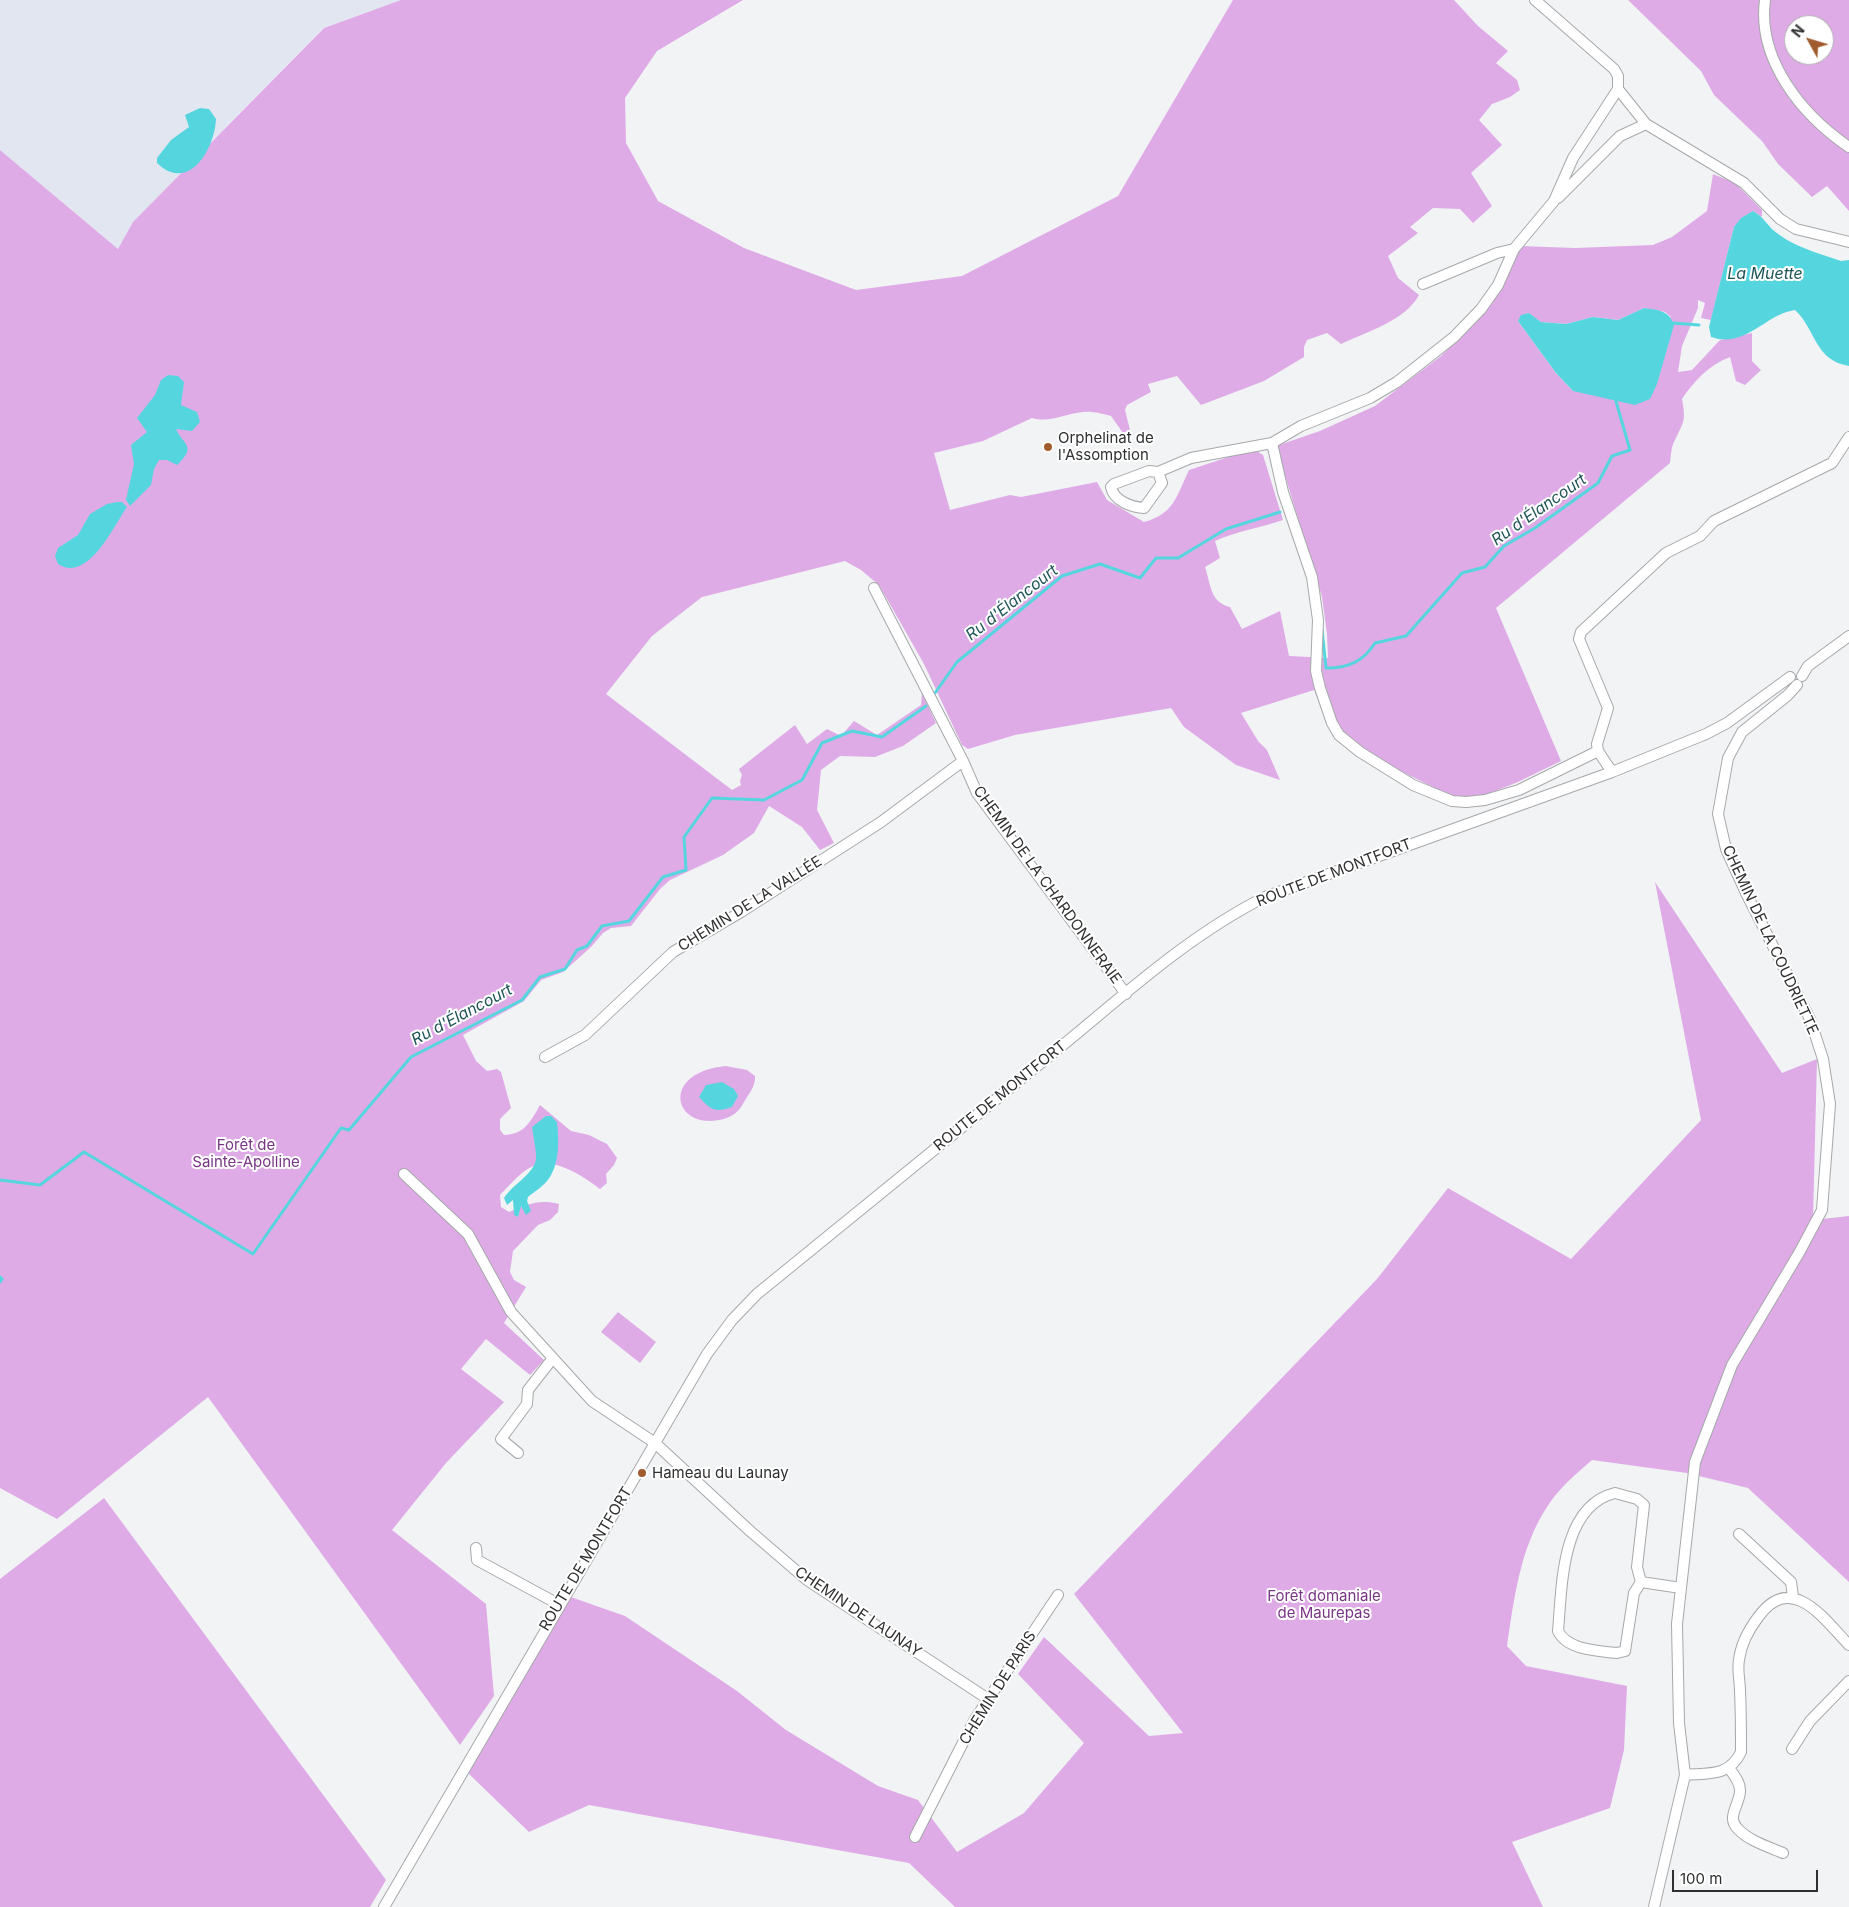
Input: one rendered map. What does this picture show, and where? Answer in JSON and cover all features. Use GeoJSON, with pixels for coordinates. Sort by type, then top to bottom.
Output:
{"type":"FeatureCollection","features":[{"type":"Feature","properties":{"kind":"street"},"geometry":{"type":"LineString","coordinates":[[1535,0],[1614,69],[1618,76],[1618,89],[1574,158],[1554,201]]}},
{"type":"Feature","properties":{"kind":"street"},"geometry":{"type":"LineString","coordinates":[[1765,0],[1763,16],[1766,35],[1777,68],[1806,109],[1830,134],[1849,147]]}},
{"type":"Feature","properties":{"kind":"street"},"geometry":{"type":"LineString","coordinates":[[1618,89],[1646,124],[1744,183],[1780,219],[1796,229],[1849,242]]}},
{"type":"Feature","properties":{"kind":"street"},"geometry":{"type":"LineString","coordinates":[[1158,472],[1162,483],[1144,508],[1133,507],[1116,497],[1112,492],[1111,487],[1118,483],[1149,471],[1158,472],[1191,458],[1272,443],[1301,426],[1370,398],[1397,382],[1454,337],[1481,309],[1492,293],[1514,249],[1554,201],[1620,136],[1646,124]]}},
{"type":"Feature","properties":{"kind":"street"},"geometry":{"type":"LineString","coordinates":[[1423,284],[1497,253],[1514,249]]}},
{"type":"Feature","properties":{"kind":"street"},"geometry":{"type":"LineString","coordinates":[[1612,772],[1598,751],[1597,744],[1608,708],[1579,640],[1581,632],[1666,553],[1700,536],[1714,521],[1832,463],[1849,437]]}},
{"type":"Feature","properties":{"kind":"street"},"geometry":{"type":"LineString","coordinates":[[1272,443],[1283,492],[1312,577],[1318,620],[1316,652],[1320,688],[1332,723],[1339,735],[1373,761],[1413,785],[1452,800],[1485,800],[1519,790],[1598,751]]}},
{"type":"Feature","properties":{"kind":"street","name":"CHEMIN DE LA CHARDONNERAIE"},"geometry":{"type":"LineString","coordinates":[[874,588],[963,761],[977,793],[1126,994]]}},
{"type":"Feature","properties":{"kind":"street","name":"ROUTE DE MONTFORT"},"geometry":{"type":"LineString","coordinates":[[384,1907],[707,1354],[732,1320],[757,1294],[1201,934],[1234,913],[1266,897],[1612,772],[1713,730],[1796,679],[1808,666],[1849,636]]}},
{"type":"Feature","properties":{"kind":"street","name":"CHEMIN DE LA COUDRIETTE"},"geometry":{"type":"LineString","coordinates":[[1654,1907],[1685,1775],[1679,1722],[1677,1634],[1695,1462],[1732,1365],[1799,1253],[1822,1210],[1830,1104],[1823,1058],[1810,1019],[1746,893],[1726,849],[1718,814],[1728,758],[1742,732],[1788,695],[1796,679]]}},
{"type":"Feature","properties":{"kind":"street","name":"CHEMIN DE LA VALLÉE"},"geometry":{"type":"LineString","coordinates":[[545,1057],[585,1035],[673,952],[741,912],[881,822],[963,761]]}},
{"type":"Feature","properties":{"kind":"street","name":"CHEMIN DE LAUNAY"},"geometry":{"type":"LineString","coordinates":[[404,1174],[468,1234],[512,1312],[592,1401],[655,1443],[750,1531],[807,1580],[988,1699]]}},
{"type":"Feature","properties":{"kind":"street"},"geometry":{"type":"LineString","coordinates":[[518,1453],[501,1439],[527,1404],[528,1390],[553,1358]]}},
{"type":"Feature","properties":{"kind":"street"},"geometry":{"type":"LineString","coordinates":[[1615,1493],[1637,1499],[1644,1506],[1637,1567],[1641,1582],[1634,1594],[1625,1651],[1601,1652],[1568,1643],[1561,1638],[1558,1631],[1560,1606],[1570,1538],[1587,1509],[1601,1496],[1615,1493]]}},
{"type":"Feature","properties":{"kind":"street"},"geometry":{"type":"LineString","coordinates":[[1739,1534],[1791,1582],[1793,1597]]}},
{"type":"Feature","properties":{"kind":"street"},"geometry":{"type":"LineString","coordinates":[[476,1548],[477,1560],[560,1605]]}},
{"type":"Feature","properties":{"kind":"street"},"geometry":{"type":"LineString","coordinates":[[1641,1582],[1681,1588]]}},
{"type":"Feature","properties":{"kind":"street","name":"CHEMIN DE PARIS"},"geometry":{"type":"LineString","coordinates":[[915,1837],[975,1719],[1058,1595]]}},
{"type":"Feature","properties":{"kind":"street"},"geometry":{"type":"LineString","coordinates":[[1685,1775],[1716,1772],[1729,1768],[1735,1764],[1741,1752],[1739,1661],[1745,1638],[1765,1608],[1779,1598],[1793,1597],[1804,1601],[1820,1614],[1849,1645]]}},
{"type":"Feature","properties":{"kind":"street"},"geometry":{"type":"LineString","coordinates":[[1792,1748],[1810,1721],[1849,1681]]}},
{"type":"Feature","properties":{"kind":"street"},"geometry":{"type":"LineString","coordinates":[[1729,1768],[1738,1779],[1740,1792],[1732,1816],[1736,1829],[1783,1853]]}},
{"type":"Feature","properties":{"kind":"shaded area"},"geometry":{"type":"Polygon","coordinates":[[[0,0],[401,0],[323,28],[133,222],[118,249],[0,150],[0,0]]]}},
{"type":"Feature","properties":{"kind":"green space","name":"Forêt de Sainte-Apolline"},"geometry":{"type":"Polygon","coordinates":[[[401,0],[743,0],[657,51],[625,98],[626,143],[658,201],[744,248],[856,290],[962,276],[1118,196],[1233,0],[1454,0],[1478,26],[1508,51],[1496,63],[1517,80],[1520,90],[1510,97],[1492,104],[1479,120],[1502,145],[1471,173],[1492,206],[1473,223],[1460,209],[1433,208],[1410,227],[1418,233],[1388,256],[1398,278],[1419,295],[1404,312],[1384,325],[1341,344],[1327,333],[1307,340],[1304,347],[1304,357],[1264,381],[1201,405],[1177,376],[1148,384],[1151,392],[1127,405],[1125,410],[1130,430],[1123,433],[1111,416],[1094,412],[1083,412],[1051,419],[1032,418],[983,441],[934,453],[950,510],[1010,495],[1021,497],[1097,482],[1107,500],[1144,522],[1154,519],[1168,509],[1177,496],[1189,470],[1253,449],[1263,455],[1283,520],[1215,541],[1220,558],[1205,567],[1212,592],[1218,601],[1230,607],[1242,629],[1280,611],[1289,656],[1328,658],[1327,634],[1322,597],[1276,446],[1320,431],[1375,406],[1441,356],[1477,320],[1496,294],[1520,246],[1575,248],[1653,245],[1672,237],[1707,211],[1713,174],[1735,183],[1762,210],[1762,217],[1753,211],[1734,227],[1711,320],[1701,318],[1705,303],[1698,300],[1698,308],[1682,346],[1678,372],[1692,370],[1720,340],[1752,333],[1752,361],[1761,370],[1745,385],[1736,381],[1730,357],[1715,364],[1703,374],[1682,399],[1683,421],[1671,451],[1670,463],[1496,608],[1561,761],[1518,782],[1465,803],[1334,738],[1314,690],[1241,713],[1258,741],[1267,750],[1280,780],[1236,765],[1184,727],[1171,708],[1015,735],[968,749],[962,745],[924,664],[879,585],[861,570],[845,561],[702,597],[652,636],[606,694],[732,790],[741,785],[742,775],[739,769],[795,725],[807,744],[827,729],[841,736],[854,721],[877,735],[921,705],[922,693],[936,723],[903,746],[875,757],[840,756],[821,770],[817,810],[834,843],[820,850],[802,827],[769,806],[754,833],[723,855],[670,880],[660,889],[631,926],[611,928],[603,933],[591,947],[563,972],[541,980],[524,1001],[463,1035],[476,1061],[487,1071],[497,1069],[501,1072],[511,1108],[500,1119],[500,1130],[504,1135],[517,1133],[522,1130],[530,1122],[540,1105],[571,1131],[589,1135],[607,1144],[617,1158],[606,1174],[607,1183],[600,1189],[564,1167],[547,1163],[534,1166],[518,1176],[500,1195],[501,1207],[509,1212],[534,1203],[559,1204],[558,1212],[550,1220],[538,1225],[513,1251],[510,1272],[514,1280],[526,1287],[504,1323],[544,1360],[530,1375],[486,1339],[461,1369],[504,1402],[446,1463],[392,1530],[486,1604],[494,1696],[460,1745],[208,1397],[57,1519],[0,1488],[0,150],[118,249],[133,222],[324,28],[401,0]],[[1644,308],[1618,320],[1593,317],[1566,324],[1541,322],[1528,313],[1518,321],[1556,373],[1573,391],[1671,317],[1665,312],[1644,308]]]}},
{"type":"Feature","properties":{"kind":"green space"},"geometry":{"type":"Polygon","coordinates":[[[1628,0],[1849,0],[1849,211],[1827,186],[1812,197],[1778,164],[1762,141],[1714,95],[1701,71],[1628,0]]]}},
{"type":"Feature","properties":{"kind":"green space","name":"Forêt domaniale de Maurepas"},"geometry":{"type":"Polygon","coordinates":[[[1655,882],[1782,1073],[1817,1059],[1813,1220],[1849,1216],[1849,1582],[1748,1488],[1687,1473],[1592,1460],[1562,1488],[1551,1500],[1530,1539],[1516,1592],[1507,1646],[1526,1666],[1627,1686],[1624,1750],[1610,1808],[1512,1842],[1543,1907],[955,1907],[909,1863],[589,1805],[529,1832],[468,1773],[565,1595],[625,1616],[737,1691],[786,1730],[878,1786],[918,1800],[957,1852],[1024,1813],[1084,1743],[1018,1674],[1044,1637],[1149,1736],[1183,1733],[1074,1594],[1377,1279],[1448,1188],[1571,1259],[1701,1120],[1655,882]]]}},
{"type":"Feature","properties":{"kind":"green space"},"geometry":{"type":"Polygon","coordinates":[[[726,1066],[747,1070],[755,1076],[753,1087],[741,1107],[733,1115],[719,1120],[703,1121],[691,1116],[684,1108],[680,1099],[683,1088],[691,1078],[705,1070],[726,1066]]]}},
{"type":"Feature","properties":{"kind":"green space"},"geometry":{"type":"Polygon","coordinates":[[[618,1312],[656,1342],[640,1363],[601,1332],[618,1312]]]}},
{"type":"Feature","properties":{"kind":"green space"},"geometry":{"type":"Polygon","coordinates":[[[104,1498],[386,1880],[370,1907],[0,1907],[0,1579],[104,1498]]]}},
{"type":"Feature","properties":{"kind":"water"},"geometry":{"type":"Polygon","coordinates":[[[200,108],[209,109],[216,119],[211,142],[198,164],[180,173],[169,171],[157,163],[157,158],[171,140],[189,127],[185,115],[200,108]]]}},
{"type":"Feature","properties":{"kind":"water","name":"La Muette"},"geometry":{"type":"Polygon","coordinates":[[[1753,211],[1780,236],[1805,248],[1841,261],[1849,260],[1849,366],[1837,363],[1822,351],[1795,310],[1774,318],[1745,335],[1723,339],[1711,337],[1709,327],[1734,227],[1741,218],[1753,211]]]}},
{"type":"Feature","properties":{"kind":"water"},"geometry":{"type":"Polygon","coordinates":[[[1644,308],[1658,310],[1666,314],[1674,325],[1657,384],[1650,399],[1635,405],[1573,391],[1556,373],[1518,321],[1521,315],[1529,313],[1541,322],[1566,324],[1593,317],[1618,320],[1644,308]]]}},
{"type":"Feature","properties":{"kind":"water"},"geometry":{"type":"Polygon","coordinates":[[[168,375],[178,376],[184,382],[181,405],[197,412],[200,422],[192,431],[176,429],[187,446],[186,454],[177,465],[167,460],[159,460],[154,469],[151,485],[130,506],[126,500],[134,464],[131,445],[147,432],[137,418],[155,395],[161,380],[168,375]]]}},
{"type":"Feature","properties":{"kind":"water"},"geometry":{"type":"Polygon","coordinates":[[[122,502],[127,507],[99,550],[89,560],[79,566],[69,568],[58,564],[55,556],[58,548],[78,535],[90,514],[107,504],[122,502]]]}},
{"type":"Feature","properties":{"kind":"water"},"geometry":{"type":"Polygon","coordinates":[[[722,1082],[734,1089],[738,1096],[732,1107],[717,1110],[707,1105],[699,1097],[706,1085],[722,1082]]]}},
{"type":"Feature","properties":{"kind":"water"},"geometry":{"type":"Polygon","coordinates":[[[546,1116],[551,1116],[557,1122],[558,1145],[554,1168],[547,1181],[528,1197],[527,1201],[531,1211],[526,1215],[521,1206],[518,1217],[514,1215],[513,1200],[507,1205],[504,1198],[534,1164],[536,1153],[532,1127],[546,1116]]]}},
{"type":"Feature","properties":{"kind":"waterway","name":"Ru d'Élancourt"},"geometry":{"type":"LineString","coordinates":[[1670,325],[1673,323],[1699,325]]}},
{"type":"Feature","properties":{"kind":"waterway","name":"Ru d'Élancourt"},"geometry":{"type":"LineString","coordinates":[[1322,630],[1326,668],[1341,667],[1354,663],[1365,655],[1375,643],[1406,636],[1462,573],[1485,567],[1504,546],[1535,528],[1598,483],[1612,456],[1630,450],[1615,398]]}},
{"type":"Feature","properties":{"kind":"waterway","name":"Ru d'Élancourt"},"geometry":{"type":"LineString","coordinates":[[935,693],[957,662],[1062,576],[1100,564],[1140,578],[1156,558],[1178,558],[1226,529],[1280,512]]}},
{"type":"Feature","properties":{"kind":"waterway","name":"Ru d'Élancourt"},"geometry":{"type":"LineString","coordinates":[[0,1180],[40,1185],[84,1152],[253,1254],[341,1128],[349,1130],[411,1057],[522,1000],[540,977],[565,969],[577,950],[587,946],[602,926],[629,921],[663,877],[686,870],[684,837],[712,798],[764,800],[802,780],[822,743],[852,731],[882,737],[926,706]]}},
{"type":"Feature","properties":{"kind":"waterway","name":"Ru d'Élancourt"},"geometry":{"type":"LineString","coordinates":[[0,1277],[2,1279],[0,1282]]}},
{"type":"Feature","properties":{"kind":"place","name":"Orphelinat de l'Assomption"},"geometry":{"type":"Point","coordinates":[1048,447]}},
{"type":"Feature","properties":{"kind":"place","name":"Hameau du Launay"},"geometry":{"type":"Point","coordinates":[642,1473]}}]}
